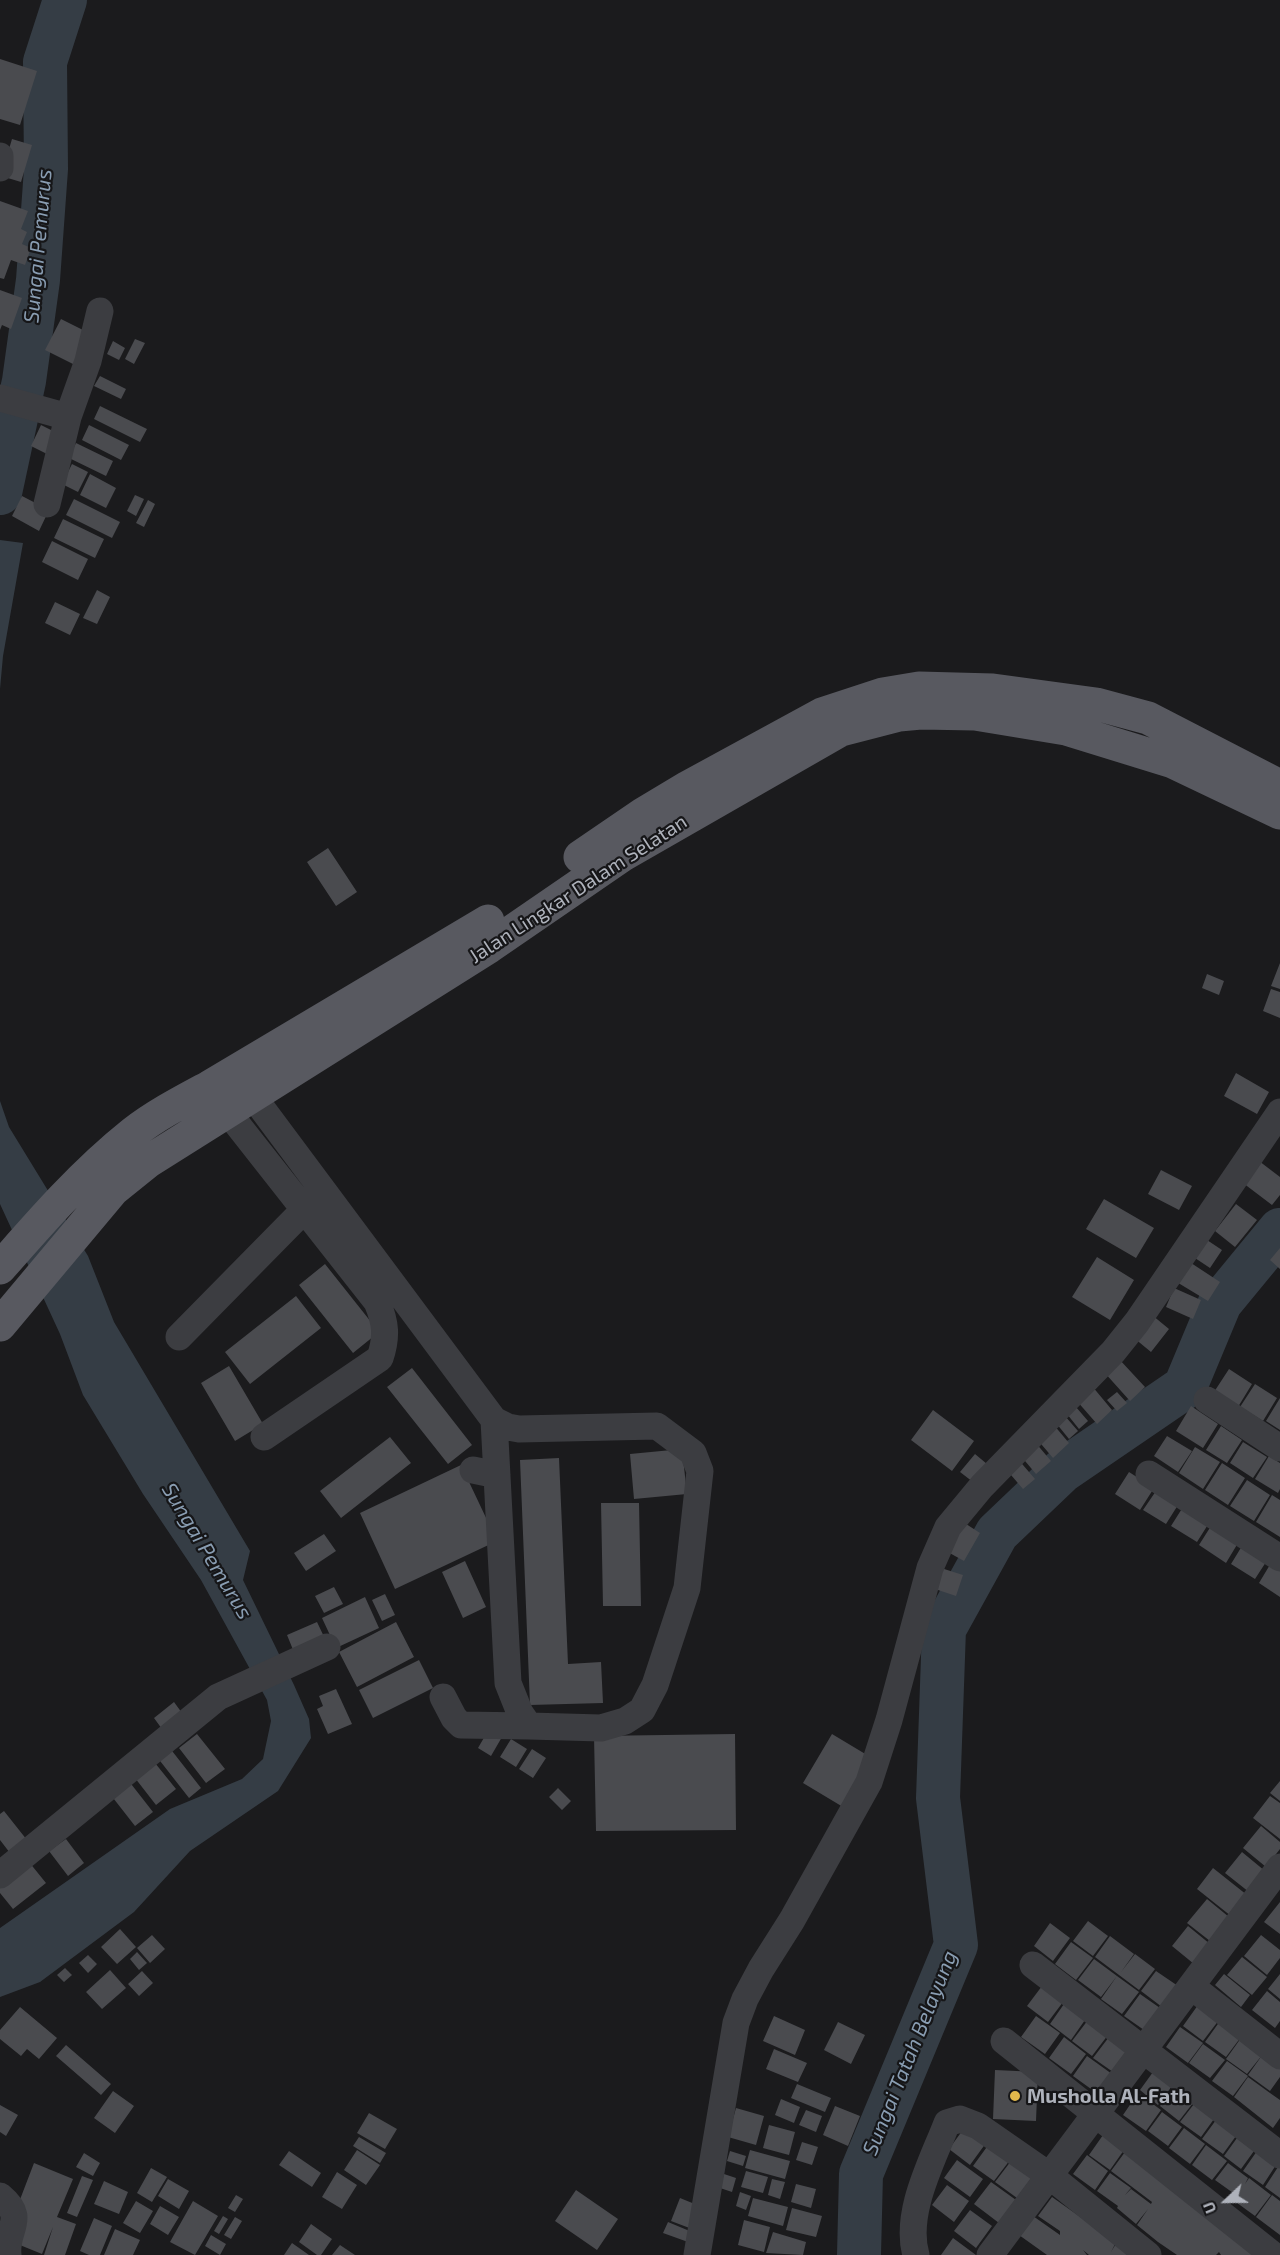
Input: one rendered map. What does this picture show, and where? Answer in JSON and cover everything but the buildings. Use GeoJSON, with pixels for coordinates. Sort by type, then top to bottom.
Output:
{"type":"FeatureCollection","features":[{"type":"Feature","properties":{"kind":"main road","name":"Jalan Lingkar Dalam Selatan"},"geometry":{"type":"LineString","coordinates":[[0,1268],[100,1182],[149,1161],[229,1098],[661,803],[772,739],[822,714],[883,694],[919,688],[993,690],[1108,707],[1148,718],[1280,786]]}},
{"type":"Feature","properties":{"kind":"main road"},"geometry":{"type":"LineString","coordinates":[[1099,739],[1108,707]]}},
{"type":"Feature","properties":{"kind":"main road","name":"Jalan Lingkar Dalam Selatan"},"geometry":{"type":"LineString","coordinates":[[229,1098],[489,947],[623,855],[841,730],[898,715],[975,714],[1066,729],[1173,762],[1280,813]]}},
{"type":"Feature","properties":{"kind":"main road","name":"Jalan Lingkar Dalam Selatan"},"geometry":{"type":"LineString","coordinates":[[0,1324],[100,1182]]}},
{"type":"Feature","properties":{"kind":"street"},"geometry":{"type":"LineString","coordinates":[[0,156],[0,168]]}},
{"type":"Feature","properties":{"kind":"street"},"geometry":{"type":"LineString","coordinates":[[46,504],[58,414],[88,361],[100,311]]}},
{"type":"Feature","properties":{"kind":"street"},"geometry":{"type":"LineString","coordinates":[[0,398],[58,414]]}},
{"type":"Feature","properties":{"kind":"street"},"geometry":{"type":"LineString","coordinates":[[229,1098],[305,1209],[377,1302],[385,1319],[387,1332],[380,1358],[264,1437]]}},
{"type":"Feature","properties":{"kind":"street"},"geometry":{"type":"LineString","coordinates":[[229,1098],[494,1420],[519,1430],[657,1426],[693,1453],[700,1471],[687,1588],[655,1685],[642,1710],[625,1721],[601,1728],[461,1725],[454,1718],[443,1697]]}},
{"type":"Feature","properties":{"kind":"street"},"geometry":{"type":"LineString","coordinates":[[697,2255],[736,2023],[745,1999],[761,1969],[792,1920],[869,1782],[889,1720],[930,1568],[948,1527],[982,1486],[1113,1352],[1137,1322],[1280,1112]]}},
{"type":"Feature","properties":{"kind":"street"},"geometry":{"type":"LineString","coordinates":[[179,1337],[305,1209]]}},
{"type":"Feature","properties":{"kind":"street"},"geometry":{"type":"LineString","coordinates":[[1207,1400],[1280,1448]]}},
{"type":"Feature","properties":{"kind":"street"},"geometry":{"type":"LineString","coordinates":[[494,1420],[485,1472],[508,1683],[520,1713],[529,1726]]}},
{"type":"Feature","properties":{"kind":"street"},"geometry":{"type":"LineString","coordinates":[[1149,1474],[1280,1558]]}},
{"type":"Feature","properties":{"kind":"street"},"geometry":{"type":"LineString","coordinates":[[0,1875],[218,1697],[327,1647]]}},
{"type":"Feature","properties":{"kind":"street"},"geometry":{"type":"LineString","coordinates":[[1001,2251],[1050,2176],[1280,1867]]}},
{"type":"Feature","properties":{"kind":"street"},"geometry":{"type":"LineString","coordinates":[[1033,1965],[1280,2155]]}},
{"type":"Feature","properties":{"kind":"street"},"geometry":{"type":"LineString","coordinates":[[1191,1986],[1280,2056]]}},
{"type":"Feature","properties":{"kind":"street"},"geometry":{"type":"LineString","coordinates":[[1004,2041],[1273,2255]]}},
{"type":"Feature","properties":{"kind":"street"},"geometry":{"type":"LineString","coordinates":[[916,2255],[912,2241],[920,2192],[946,2122],[960,2119],[978,2126],[1050,2176],[1148,2255]]}},
{"type":"Feature","properties":{"kind":"street"},"geometry":{"type":"LineString","coordinates":[[0,2196],[10,2205],[15,2218],[7,2247],[8,2255]]}},
{"type":"Feature","properties":{"kind":"water"},"geometry":{"type":"Polygon","coordinates":[[[0,540],[23,543],[3,656],[0,689],[0,540]]]}},
{"type":"Feature","properties":{"kind":"water"},"geometry":{"type":"Polygon","coordinates":[[[0,1101],[9,1127],[88,1256],[114,1322],[250,1551],[243,1580],[309,1719],[311,1738],[278,1791],[190,1851],[134,1912],[40,1982],[0,1997],[0,1928],[170,1809],[242,1779],[263,1759],[271,1721],[267,1700],[201,1580],[143,1494],[83,1395],[60,1334],[0,1204],[0,1101]]]}},
{"type":"Feature","properties":{"kind":"waterway","name":"Sungai Pemurus"},"geometry":{"type":"LineString","coordinates":[[0,493],[24,381],[38,280],[46,169],[45,62],[65,0]]}},
{"type":"Feature","properties":{"kind":"waterway","name":"Sungai Tatah Belayung"},"geometry":{"type":"LineString","coordinates":[[859,2255],[861,2174],[956,1945],[938,1798],[944,1629],[997,1533],[1062,1471],[1185,1387],[1220,1303],[1280,1230]]}},
{"type":"Feature","properties":{"kind":"place","name":"Musholla Al-Fath"},"geometry":{"type":"Point","coordinates":[1015,2096]}}]}
